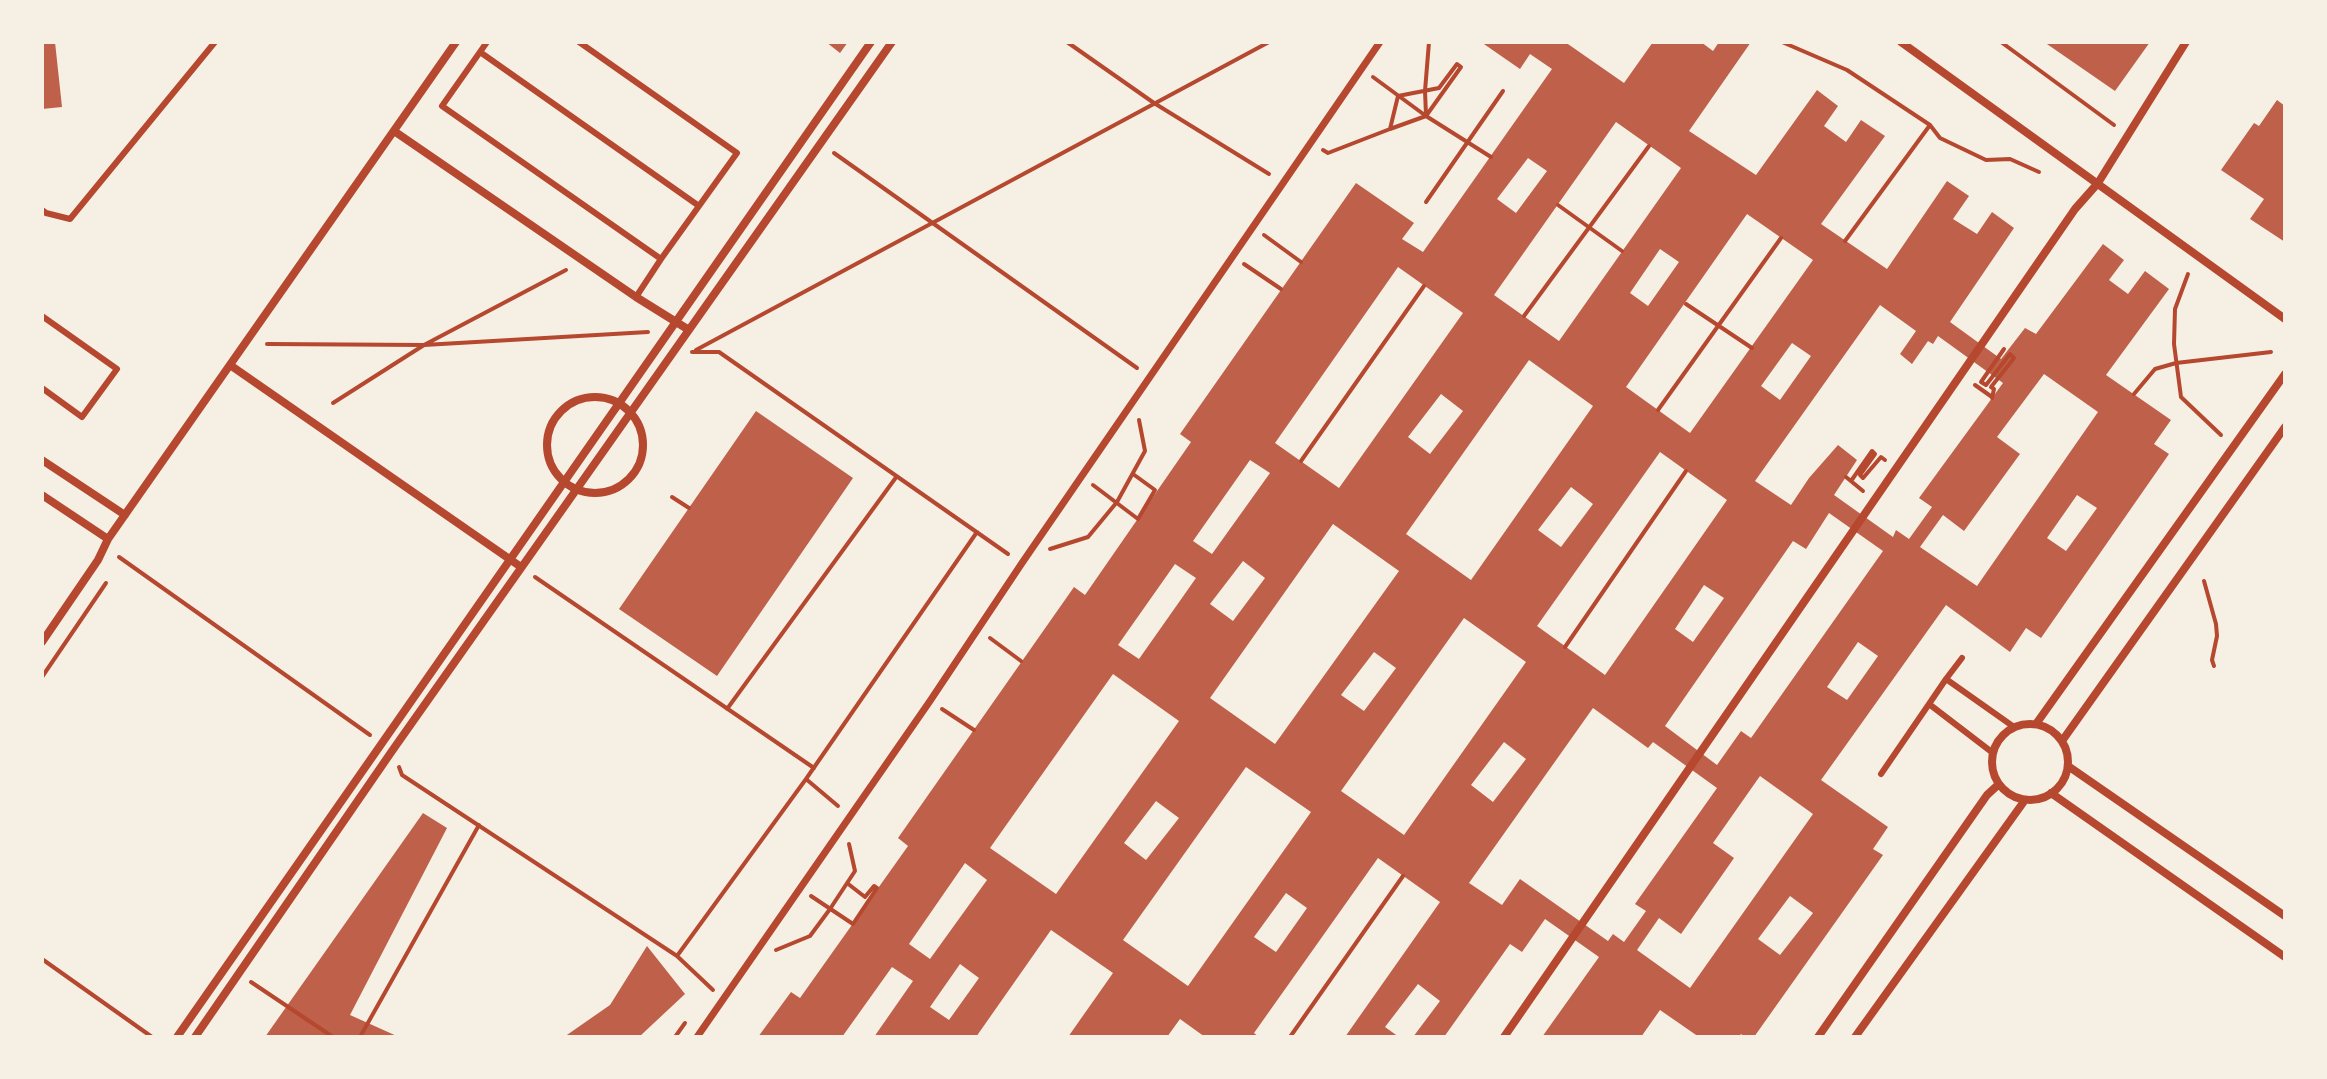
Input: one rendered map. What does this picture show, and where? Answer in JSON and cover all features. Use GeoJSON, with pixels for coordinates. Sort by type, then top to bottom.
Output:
{"type":"FeatureCollection","features":[{"type":"Feature","properties":{"kind":"street"},"geometry":{"type":"LineString","coordinates":[[42,642],[98,560],[108,539],[456,42]]}},
{"type":"Feature","properties":{"kind":"street"},"geometry":{"type":"LineString","coordinates":[[177,1037],[871,42]]}},
{"type":"Feature","properties":{"kind":"street"},"geometry":{"type":"LineString","coordinates":[[195,1037],[521,567],[892,42]]}},
{"type":"Feature","properties":{"kind":"street"},"geometry":{"type":"LineString","coordinates":[[697,1037],[1380,42]]}},
{"type":"Feature","properties":{"kind":"street"},"geometry":{"type":"LineString","coordinates":[[1901,42],[2285,319]]}},
{"type":"Feature","properties":{"kind":"street"},"geometry":{"type":"LineString","coordinates":[[1504,1037],[2066,223],[2098,183],[2186,42]]}},
{"type":"Feature","properties":{"kind":"street"},"geometry":{"type":"LineString","coordinates":[[394,131],[689,330]]}},
{"type":"Feature","properties":{"kind":"street"},"geometry":{"type":"LineString","coordinates":[[230,365],[521,567]]}},
{"type":"Feature","properties":{"kind":"street"},"geometry":{"type":"LineString","coordinates":[[2036,724],[2285,374]]}},
{"type":"Feature","properties":{"kind":"street"},"geometry":{"type":"LineString","coordinates":[[591,396],[606,397],[632,413],[643,439],[643,454],[629,479],[605,492],[590,493],[576,490],[554,472],[546,445],[555,417],[565,407],[591,396]]}},
{"type":"Feature","properties":{"kind":"street"},"geometry":{"type":"LineString","coordinates":[[2062,741],[2285,427]]}},
{"type":"Feature","properties":{"kind":"street"},"geometry":{"type":"LineString","coordinates":[[42,460],[125,515]]}},
{"type":"Feature","properties":{"kind":"street"},"geometry":{"type":"LineString","coordinates":[[42,495],[108,539]]}},
{"type":"Feature","properties":{"kind":"street"},"geometry":{"type":"LineString","coordinates":[[2036,724],[2047,728],[2062,741],[2068,766],[2060,786],[2039,799],[2025,800],[2006,792],[1999,784],[1994,774],[1993,753],[2004,734],[2014,727],[2036,724]]}},
{"type":"Feature","properties":{"kind":"street"},"geometry":{"type":"LineString","coordinates":[[2068,766],[2285,916]]}},
{"type":"Feature","properties":{"kind":"street"},"geometry":{"type":"LineString","coordinates":[[1818,1037],[1987,795],[1999,784]]}},
{"type":"Feature","properties":{"kind":"street"},"geometry":{"type":"LineString","coordinates":[[2051,793],[2285,957]]}},
{"type":"Feature","properties":{"kind":"street"},"geometry":{"type":"LineString","coordinates":[[1855,1037],[2025,800]]}},
{"type":"Feature","properties":{"kind":"lane"},"geometry":{"type":"LineString","coordinates":[[42,210],[70,219],[215,42]]}},
{"type":"Feature","properties":{"kind":"lane"},"geometry":{"type":"LineString","coordinates":[[487,42],[442,106],[661,259]]}},
{"type":"Feature","properties":{"kind":"lane"},"geometry":{"type":"LineString","coordinates":[[579,42],[737,153],[636,297]]}},
{"type":"Feature","properties":{"kind":"lane"},"geometry":{"type":"LineString","coordinates":[[480,52],[699,206]]}},
{"type":"Feature","properties":{"kind":"lane"},"geometry":{"type":"LineString","coordinates":[[42,316],[117,369],[82,417],[42,388]]}},
{"type":"Feature","properties":{"kind":"lane"},"geometry":{"type":"LineString","coordinates":[[1881,774],[1962,658]]}},
{"type":"Feature","properties":{"kind":"lane"},"geometry":{"type":"LineString","coordinates":[[1946,679],[2014,727]]}},
{"type":"Feature","properties":{"kind":"lane"},"geometry":{"type":"LineString","coordinates":[[1929,704],[1993,753]]}},
{"type":"Feature","properties":{"kind":"lane"},"geometry":{"type":"LineString","coordinates":[[206,995],[219,1002]]}},
{"type":"Feature","properties":{"kind":"path"},"geometry":{"type":"LineString","coordinates":[[1067,42],[1154,103],[1282,183]]}},
{"type":"Feature","properties":{"kind":"path"},"geometry":{"type":"LineString","coordinates":[[1135,398],[1145,451],[1117,502],[1088,537],[1024,560],[977,532],[719,352],[690,353],[1269,42]]}},
{"type":"Feature","properties":{"kind":"path"},"geometry":{"type":"LineString","coordinates":[[1426,116],[1429,42]]}},
{"type":"Feature","properties":{"kind":"path"},"geometry":{"type":"LineString","coordinates":[[1782,42],[1847,70],[1930,125],[1940,138],[1986,160],[2010,159],[2039,172]]}},
{"type":"Feature","properties":{"kind":"path"},"geometry":{"type":"LineString","coordinates":[[2001,42],[2114,125]]}},
{"type":"Feature","properties":{"kind":"path"},"geometry":{"type":"LineString","coordinates":[[1310,143],[1328,153],[1426,116],[1461,67],[1457,64],[1439,88],[1398,96]]}},
{"type":"Feature","properties":{"kind":"path"},"geometry":{"type":"LineString","coordinates":[[1361,69],[1426,116],[1491,157]]}},
{"type":"Feature","properties":{"kind":"path"},"geometry":{"type":"LineString","coordinates":[[1426,202],[1503,91]]}},
{"type":"Feature","properties":{"kind":"path"},"geometry":{"type":"LineString","coordinates":[[1390,129],[1398,96]]}},
{"type":"Feature","properties":{"kind":"path"},"geometry":{"type":"LineString","coordinates":[[1845,241],[1930,125]]}},
{"type":"Feature","properties":{"kind":"path"},"geometry":{"type":"LineString","coordinates":[[1524,316],[1649,146]]}},
{"type":"Feature","properties":{"kind":"path"},"geometry":{"type":"LineString","coordinates":[[833,151],[1149,377]]}},
{"type":"Feature","properties":{"kind":"path"},"geometry":{"type":"LineString","coordinates":[[1558,205],[1622,251]]}},
{"type":"Feature","properties":{"kind":"path"},"geometry":{"type":"LineString","coordinates":[[1253,227],[1301,262]]}},
{"type":"Feature","properties":{"kind":"path"},"geometry":{"type":"LineString","coordinates":[[1658,410],[1781,238]]}},
{"type":"Feature","properties":{"kind":"path"},"geometry":{"type":"LineString","coordinates":[[1232,255],[1281,289]]}},
{"type":"Feature","properties":{"kind":"path"},"geometry":{"type":"LineString","coordinates":[[333,403],[424,345],[566,270]]}},
{"type":"Feature","properties":{"kind":"path"},"geometry":{"type":"LineString","coordinates":[[2188,274],[2175,309],[2174,344],[2181,397],[2223,437]]}},
{"type":"Feature","properties":{"kind":"path"},"geometry":{"type":"LineString","coordinates":[[1301,461],[1424,286]]}},
{"type":"Feature","properties":{"kind":"path"},"geometry":{"type":"LineString","coordinates":[[1686,304],[1752,348]]}},
{"type":"Feature","properties":{"kind":"path"},"geometry":{"type":"LineString","coordinates":[[267,344],[424,345],[654,331]]}},
{"type":"Feature","properties":{"kind":"path"},"geometry":{"type":"LineString","coordinates":[[1975,385],[1992,398],[1994,389],[1991,387],[2014,358],[2010,354],[1986,385],[1981,382],[2004,349]]}},
{"type":"Feature","properties":{"kind":"path"},"geometry":{"type":"LineString","coordinates":[[2134,394],[2155,369],[2176,363],[2271,352]]}},
{"type":"Feature","properties":{"kind":"path"},"geometry":{"type":"LineString","coordinates":[[1851,481],[1872,451],[1875,454],[1860,475],[1863,478],[1881,457],[1887,462]]}},
{"type":"Feature","properties":{"kind":"path"},"geometry":{"type":"LineString","coordinates":[[1565,647],[1686,471]]}},
{"type":"Feature","properties":{"kind":"path"},"geometry":{"type":"LineString","coordinates":[[1081,477],[1138,519],[1155,490],[1133,474]]}},
{"type":"Feature","properties":{"kind":"path"},"geometry":{"type":"LineString","coordinates":[[727,709],[897,476]]}},
{"type":"Feature","properties":{"kind":"path"},"geometry":{"type":"LineString","coordinates":[[1846,477],[1865,492]]}},
{"type":"Feature","properties":{"kind":"path"},"geometry":{"type":"LineString","coordinates":[[672,497],[689,508]]}},
{"type":"Feature","properties":{"kind":"path"},"geometry":{"type":"LineString","coordinates":[[677,956],[814,768],[977,532]]}},
{"type":"Feature","properties":{"kind":"path"},"geometry":{"type":"LineString","coordinates":[[119,557],[372,737]]}},
{"type":"Feature","properties":{"kind":"path"},"geometry":{"type":"LineString","coordinates":[[534,577],[814,768]]}},
{"type":"Feature","properties":{"kind":"path"},"geometry":{"type":"LineString","coordinates":[[2204,581],[2216,624],[2214,666]]}},
{"type":"Feature","properties":{"kind":"path"},"geometry":{"type":"LineString","coordinates":[[42,677],[106,583]]}},
{"type":"Feature","properties":{"kind":"path"},"geometry":{"type":"LineString","coordinates":[[978,629],[1021,661]]}},
{"type":"Feature","properties":{"kind":"path"},"geometry":{"type":"LineString","coordinates":[[930,701],[974,730]]}},
{"type":"Feature","properties":{"kind":"path"},"geometry":{"type":"LineString","coordinates":[[399,767],[402,775],[677,956],[723,1000]]}},
{"type":"Feature","properties":{"kind":"path"},"geometry":{"type":"LineString","coordinates":[[806,779],[850,814]]}},
{"type":"Feature","properties":{"kind":"path"},"geometry":{"type":"LineString","coordinates":[[748,962],[810,936],[830,909],[855,871],[844,822]]}},
{"type":"Feature","properties":{"kind":"path"},"geometry":{"type":"LineString","coordinates":[[360,1037],[479,825]]}},
{"type":"Feature","properties":{"kind":"path"},"geometry":{"type":"LineString","coordinates":[[1290,1037],[1403,876]]}},
{"type":"Feature","properties":{"kind":"path"},"geometry":{"type":"LineString","coordinates":[[830,909],[853,924],[877,888],[874,886],[865,897],[847,883]]}},
{"type":"Feature","properties":{"kind":"path"},"geometry":{"type":"LineString","coordinates":[[42,959],[152,1037]]}},
{"type":"Feature","properties":{"kind":"path"},"geometry":{"type":"LineString","coordinates":[[251,982],[333,1037]]}},
{"type":"Feature","properties":{"kind":"building"},"geometry":{"type":"Polygon","coordinates":[[[42,42],[55,42],[62,107],[42,109],[42,42]]]}},
{"type":"Feature","properties":{"kind":"building"},"geometry":{"type":"Polygon","coordinates":[[[826,42],[848,42],[840,53],[826,42]]]}},
{"type":"Feature","properties":{"kind":"building"},"geometry":{"type":"Polygon","coordinates":[[[1481,42],[1565,42],[1624,83],[1653,42],[1701,42],[1713,51],[1719,42],[1751,42],[1689,131],[1756,175],[1817,90],[1838,106],[1824,126],[1846,142],[1861,120],[1885,136],[1821,224],[1887,269],[1947,181],[1969,196],[1953,219],[1977,234],[1992,212],[2014,228],[1950,322],[2001,359],[2025,328],[2036,334],[2103,244],[2124,260],[2109,280],[2128,294],[2145,271],[2169,289],[2106,375],[2171,420],[2154,444],[2169,454],[2041,638],[2026,628],[2010,652],[1946,605],[1821,780],[1888,827],[1873,849],[1883,855],[1754,1037],[1741,1034],[1739,1037],[1699,1037],[1660,1010],[1641,1037],[1542,1037],[1599,957],[1545,919],[1522,952],[1510,944],[1444,1037],[1413,1037],[1440,1001],[1418,984],[1385,1027],[1399,1037],[1345,1037],[1440,902],[1378,858],[1254,1033],[1259,1037],[1205,1037],[1180,1019],[1167,1037],[1068,1037],[1113,973],[1051,930],[976,1037],[874,1037],[913,981],[892,967],[842,1037],[758,1037],[791,992],[800,998],[908,846],[898,838],[1074,587],[1085,595],[1191,442],[1180,434],[1356,183],[1414,223],[1402,239],[1423,252],[1552,69],[1530,54],[1520,69],[1481,42]],[[1616,122],[1494,295],[1559,341],[1681,168],[1616,122]],[[1528,158],[1497,199],[1516,213],[1547,171],[1528,158]],[[1747,214],[1626,387],[1690,433],[1813,260],[1747,214]],[[1660,249],[1630,293],[1648,306],[1679,262],[1660,249]],[[1398,267],[1275,443],[1339,488],[1463,313],[1398,267]],[[1880,305],[1755,481],[1791,505],[1809,478],[1838,445],[1857,460],[1834,495],[1893,537],[1896,530],[1909,539],[1932,507],[1919,498],[2003,383],[1938,336],[1933,344],[1928,341],[1912,364],[1900,354],[1916,331],[1880,305]],[[1792,343],[1761,386],[1780,400],[1811,356],[1792,343]],[[1529,360],[1406,534],[1471,580],[1593,406],[1529,360]],[[2044,374],[1997,437],[2020,454],[1964,531],[1943,515],[1920,547],[1977,586],[2098,412],[2044,374]],[[1441,394],[1408,437],[1430,454],[1463,411],[1441,394]],[[1660,452],[1537,626],[1605,675],[1727,500],[1660,452]],[[1250,460],[1193,541],[1212,554],[1270,473],[1250,460]],[[1571,487],[1538,530],[1561,547],[1593,504],[1571,487]],[[2077,495],[2047,538],[2066,551],[2097,508],[2077,495]],[[1829,513],[1806,549],[1793,541],[1665,726],[1717,765],[1741,731],[1751,738],[1883,551],[1829,513]],[[1333,524],[1210,698],[1275,744],[1399,571],[1333,524]],[[1243,561],[1210,604],[1233,621],[1265,578],[1243,561]],[[1175,564],[1118,645],[1139,659],[1196,578],[1175,564]],[[1704,585],[1675,629],[1693,642],[1724,598],[1704,585]],[[1464,618],[1341,791],[1404,835],[1526,662],[1464,618]],[[1858,642],[1827,687],[1847,700],[1878,656],[1858,642]],[[1374,652],[1341,695],[1364,711],[1396,668],[1374,652]],[[1113,674],[990,848],[1056,894],[1179,721],[1113,674]],[[1593,708],[1469,883],[1502,905],[1520,879],[1608,941],[1613,934],[1624,942],[1646,911],[1635,904],[1717,788],[1653,742],[1648,748],[1593,708]],[[1504,742],[1471,785],[1493,802],[1526,759],[1504,742]],[[1246,767],[1123,940],[1188,986],[1311,812],[1246,767]],[[1760,776],[1713,843],[1734,858],[1681,934],[1659,918],[1637,950],[1690,988],[1813,814],[1760,776]],[[1156,801],[1124,843],[1146,860],[1179,818],[1156,801]],[[965,863],[909,944],[930,959],[987,880],[965,863]],[[1286,893],[1254,937],[1276,952],[1307,908],[1286,893]],[[1790,896],[1758,939],[1780,955],[1813,913],[1790,896]],[[960,964],[930,1007],[949,1020],[979,978],[960,964]]]}},
{"type":"Feature","properties":{"kind":"building"},"geometry":{"type":"Polygon","coordinates":[[[2044,42],[2150,42],[2115,91],[2044,42]]]}},
{"type":"Feature","properties":{"kind":"building"},"geometry":{"type":"Polygon","coordinates":[[[2277,100],[2285,106],[2285,242],[2250,219],[2264,199],[2221,170],[2254,123],[2259,126],[2277,100]]]}},
{"type":"Feature","properties":{"kind":"building"},"geometry":{"type":"Polygon","coordinates":[[[756,411],[853,478],[717,676],[619,609],[756,411]]]}},
{"type":"Feature","properties":{"kind":"building"},"geometry":{"type":"Polygon","coordinates":[[[423,813],[447,828],[350,1015],[399,1037],[265,1037],[423,813]]]}},
{"type":"Feature","properties":{"kind":"building"},"geometry":{"type":"Polygon","coordinates":[[[647,946],[685,994],[639,1037],[564,1037],[610,1005],[647,946]]]}}]}
